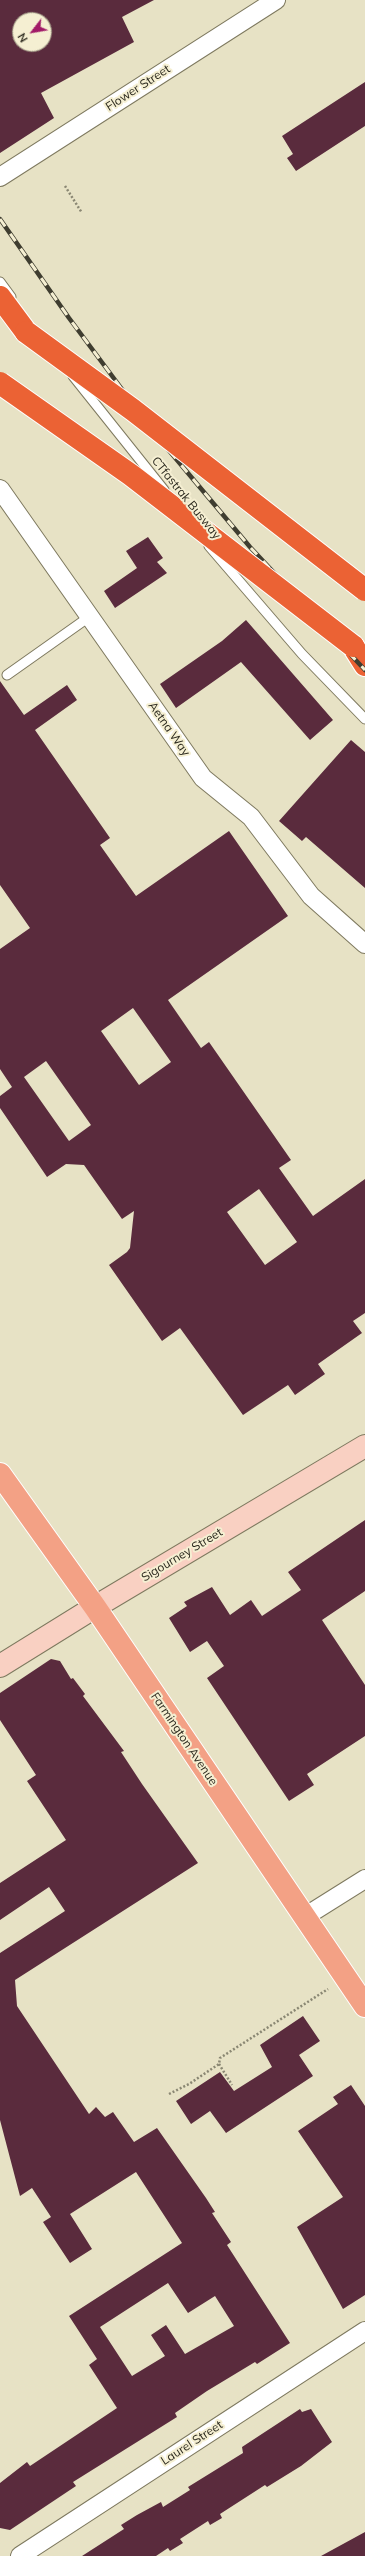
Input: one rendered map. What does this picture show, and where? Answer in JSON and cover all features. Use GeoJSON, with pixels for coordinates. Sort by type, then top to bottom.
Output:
{"type":"FeatureCollection","features":[{"type":"Feature","properties":{"kind":"highway"},"geometry":{"type":"LineString","coordinates":[[0,297],[26,332]]}},
{"type":"Feature","properties":{"kind":"highway"},"geometry":{"type":"LineString","coordinates":[[0,313],[122,402],[365,590]]}},
{"type":"Feature","properties":{"kind":"highway"},"geometry":{"type":"LineString","coordinates":[[0,383],[131,475],[359,651],[365,665]]}},
{"type":"Feature","properties":{"kind":"main road","name":"Sigourney Street"},"geometry":{"type":"LineString","coordinates":[[0,1666],[95,1607],[365,1446]]}},
{"type":"Feature","properties":{"kind":"main road","name":"Farmington Avenue"},"geometry":{"type":"LineString","coordinates":[[0,1474],[95,1607],[306,1916],[365,2006]]}},
{"type":"Feature","properties":{"kind":"street","name":"Flower Street"},"geometry":{"type":"LineString","coordinates":[[0,177],[276,0]]}},
{"type":"Feature","properties":{"kind":"street","name":"Aetna Way"},"geometry":{"type":"LineString","coordinates":[[0,489],[203,778],[251,817],[311,896],[365,944]]}},
{"type":"Feature","properties":{"kind":"street"},"geometry":{"type":"LineString","coordinates":[[306,1916],[365,1879]]}},
{"type":"Feature","properties":{"kind":"street","name":"Laurel Street"},"geometry":{"type":"LineString","coordinates":[[20,2556],[365,2331]]}},
{"type":"Feature","properties":{"kind":"lane","name":"CTfastrak Busway"},"geometry":{"type":"LineString","coordinates":[[0,282],[233,574],[302,654],[365,719]]}},
{"type":"Feature","properties":{"kind":"lane"},"geometry":{"type":"LineString","coordinates":[[7,675],[89,617]]}},
{"type":"Feature","properties":{"kind":"path"},"geometry":{"type":"LineString","coordinates":[[65,186],[82,213]]}},
{"type":"Feature","properties":{"kind":"path"},"geometry":{"type":"LineString","coordinates":[[232,2084],[219,2064],[220,2058],[328,1989]]}},
{"type":"Feature","properties":{"kind":"path"},"geometry":{"type":"LineString","coordinates":[[169,2094],[189,2084],[219,2064]]}},
{"type":"Feature","properties":{"kind":"building"},"geometry":{"type":"Polygon","coordinates":[[[0,0],[154,0],[122,17],[134,42],[41,93],[54,118],[0,153],[0,0]]]}},
{"type":"Feature","properties":{"kind":"building"},"geometry":{"type":"Polygon","coordinates":[[[365,82],[365,126],[296,171],[287,158],[293,154],[282,136],[365,82]]]}},
{"type":"Feature","properties":{"kind":"building"},"geometry":{"type":"Polygon","coordinates":[[[148,537],[163,558],[157,562],[167,573],[115,608],[104,591],[137,568],[126,551],[148,537]]]}},
{"type":"Feature","properties":{"kind":"building"},"geometry":{"type":"Polygon","coordinates":[[[246,620],[333,720],[310,740],[241,662],[176,708],[160,684],[222,641],[246,620]]]}},
{"type":"Feature","properties":{"kind":"building"},"geometry":{"type":"Polygon","coordinates":[[[0,681],[24,715],[67,685],[77,700],[35,730],[110,838],[100,845],[136,896],[229,831],[288,916],[168,1000],[201,1048],[209,1042],[291,1160],[279,1168],[313,1216],[365,1179],[365,1313],[353,1321],[362,1333],[318,1364],[325,1374],[295,1395],[288,1385],[243,1415],[180,1328],[162,1341],[109,1265],[127,1252],[130,1248],[134,1211],[122,1219],[84,1165],[66,1164],[47,1177],[0,1108],[0,1096],[12,1087],[0,1069],[0,949],[30,928],[0,885],[0,681]],[[133,1008],[101,1031],[139,1085],[171,1062],[133,1008]],[[46,1061],[24,1077],[69,1141],[91,1125],[46,1061]],[[259,1189],[227,1212],[265,1265],[297,1242],[259,1189]]]}},
{"type":"Feature","properties":{"kind":"building"},"geometry":{"type":"Polygon","coordinates":[[[351,740],[365,752],[365,888],[306,837],[302,841],[279,821],[351,740]]]}},
{"type":"Feature","properties":{"kind":"building"},"geometry":{"type":"Polygon","coordinates":[[[365,1520],[365,1591],[322,1620],[365,1685],[365,1736],[307,1774],[314,1785],[289,1801],[207,1678],[224,1666],[207,1641],[190,1652],[169,1618],[187,1606],[184,1602],[212,1587],[230,1615],[251,1600],[262,1616],[301,1590],[288,1572],[365,1520]]]}},
{"type":"Feature","properties":{"kind":"building"},"geometry":{"type":"Polygon","coordinates":[[[51,1659],[60,1661],[71,1679],[73,1678],[85,1694],[83,1696],[124,1751],[121,1752],[142,1784],[198,1863],[15,1980],[17,2006],[89,2114],[96,2107],[105,2117],[113,2112],[134,2142],[157,2128],[215,2212],[212,2213],[231,2242],[227,2245],[290,2343],[257,2364],[255,2362],[207,2391],[175,2413],[177,2417],[73,2482],[76,2486],[10,2530],[0,2528],[0,2483],[27,2462],[30,2466],[117,2408],[89,2365],[97,2359],[69,2316],[182,2243],[136,2172],[70,2214],[92,2249],[70,2263],[43,2222],[51,2217],[32,2188],[20,2196],[0,2120],[0,1953],[65,1911],[49,1887],[0,1920],[0,1883],[66,1840],[27,1781],[36,1775],[0,1720],[0,1693],[51,1659]],[[168,2283],[100,2327],[132,2376],[165,2356],[151,2335],[166,2325],[185,2354],[234,2326],[215,2296],[188,2313],[168,2283]]]}},
{"type":"Feature","properties":{"kind":"building"},"geometry":{"type":"Polygon","coordinates":[[[303,2016],[320,2041],[299,2055],[313,2076],[226,2133],[210,2111],[191,2124],[176,2101],[220,2072],[234,2091],[272,2067],[260,2045],[303,2016]]]}},
{"type":"Feature","properties":{"kind":"building"},"geometry":{"type":"Polygon","coordinates":[[[351,2085],[365,2106],[365,2295],[343,2309],[297,2227],[343,2197],[298,2131],[338,2104],[333,2097],[351,2085]]]}},
{"type":"Feature","properties":{"kind":"building"},"geometry":{"type":"Polygon","coordinates":[[[300,2409],[302,2412],[311,2409],[332,2442],[301,2466],[267,2487],[265,2485],[220,2514],[222,2518],[210,2525],[208,2521],[180,2539],[183,2543],[170,2551],[168,2548],[156,2556],[82,2556],[124,2529],[121,2525],[137,2515],[161,2502],[163,2507],[190,2490],[188,2487],[243,2453],[242,2447],[300,2409]]]}},
{"type":"Feature","properties":{"kind":"building"},"geometry":{"type":"Polygon","coordinates":[[[365,2532],[365,2556],[321,2556],[365,2532]]]}},
{"type":"Feature","properties":{"kind":"railway"},"geometry":{"type":"LineString","coordinates":[[0,219],[69,318],[156,435],[250,547],[365,670]]}}]}
